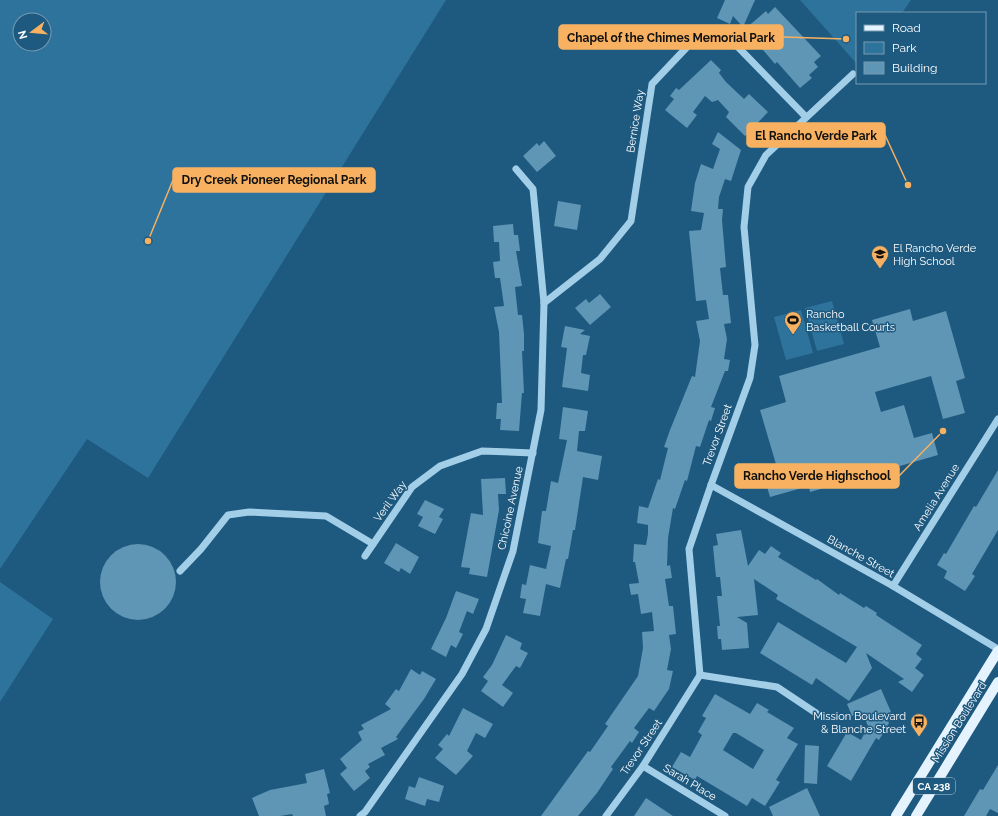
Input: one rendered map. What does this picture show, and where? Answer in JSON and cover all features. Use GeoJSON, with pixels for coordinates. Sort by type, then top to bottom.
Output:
{"type":"FeatureCollection","features":[{"type":"Feature","properties":{"kind":"main road","name":"Mission Boulevard"},"geometry":{"type":"LineString","coordinates":[[896,816],[998,650]]}},
{"type":"Feature","properties":{"kind":"main road","name":"Mission Boulevard"},"geometry":{"type":"LineString","coordinates":[[916,816],[998,682]]}},
{"type":"Feature","properties":{"kind":"street","name":"Bernice Way"},"geometry":{"type":"LineString","coordinates":[[544,303],[600,259],[631,221],[652,84],[688,46],[709,36],[738,46],[806,117]]}},
{"type":"Feature","properties":{"kind":"street","name":"Trevor Street"},"geometry":{"type":"LineString","coordinates":[[606,816],[643,766],[700,675],[689,549],[750,378],[755,345],[744,227],[748,187],[766,155],[853,74]]}},
{"type":"Feature","properties":{"kind":"street","name":"Chicoine Avenue"},"geometry":{"type":"LineString","coordinates":[[360,816],[370,806],[462,674],[486,629],[513,551],[534,453],[541,410],[544,303],[533,189],[516,169]]}},
{"type":"Feature","properties":{"kind":"street","name":"Amelia Avenue"},"geometry":{"type":"LineString","coordinates":[[893,586],[998,419]]}},
{"type":"Feature","properties":{"kind":"street","name":"Veril Way"},"geometry":{"type":"LineString","coordinates":[[365,556],[412,487],[440,466],[482,451],[534,453]]}},
{"type":"Feature","properties":{"kind":"street","name":"Blanche Street"},"geometry":{"type":"LineString","coordinates":[[711,485],[893,586],[998,650]]}},
{"type":"Feature","properties":{"kind":"street"},"geometry":{"type":"LineString","coordinates":[[180,571],[201,549],[228,515],[249,512],[326,516],[373,544]]}},
{"type":"Feature","properties":{"kind":"street"},"geometry":{"type":"LineString","coordinates":[[700,675],[778,687],[816,713]]}},
{"type":"Feature","properties":{"kind":"street","name":"Sarah Place"},"geometry":{"type":"LineString","coordinates":[[643,766],[725,816]]}},
{"type":"Feature","properties":{"kind":"green space"},"geometry":{"type":"Polygon","coordinates":[[[0,0],[446,0],[148,478],[87,439],[0,569],[0,0]]]}},
{"type":"Feature","properties":{"kind":"green space"},"geometry":{"type":"Polygon","coordinates":[[[800,0],[911,0],[903,12],[856,12],[856,63],[800,0]]]}},
{"type":"Feature","properties":{"kind":"green space","name":"Rancho Basketball Courts"},"geometry":{"type":"Polygon","coordinates":[[[832,301],[844,344],[817,351],[805,308],[832,301]]]}},
{"type":"Feature","properties":{"kind":"green space","name":"Rancho Basketball Courts"},"geometry":{"type":"Polygon","coordinates":[[[801,310],[813,353],[786,360],[774,317],[801,310]]]}},
{"type":"Feature","properties":{"kind":"green space"},"geometry":{"type":"Polygon","coordinates":[[[0,582],[53,619],[0,702],[0,582]]]}},
{"type":"Feature","properties":{"kind":"building"},"geometry":{"type":"Polygon","coordinates":[[[725,0],[755,0],[743,27],[733,16],[730,24],[717,18],[725,0]]]}},
{"type":"Feature","properties":{"kind":"building"},"geometry":{"type":"Polygon","coordinates":[[[775,7],[821,56],[814,62],[818,67],[809,75],[812,78],[800,88],[777,62],[775,64],[745,29],[766,11],[768,14],[775,7]]]}},
{"type":"Feature","properties":{"kind":"building"},"geometry":{"type":"Polygon","coordinates":[[[711,60],[721,70],[719,73],[726,82],[744,99],[749,94],[768,112],[745,136],[726,117],[729,112],[718,100],[712,102],[705,96],[693,112],[697,115],[687,128],[665,110],[674,99],[670,96],[676,88],[679,90],[711,60]]]}},
{"type":"Feature","properties":{"kind":"building"},"geometry":{"type":"Polygon","coordinates":[[[718,132],[741,150],[731,181],[725,179],[719,197],[718,209],[723,209],[722,220],[726,267],[720,268],[723,295],[728,295],[731,323],[724,324],[727,339],[724,359],[730,360],[728,371],[725,371],[711,407],[715,408],[711,421],[709,420],[700,447],[696,446],[687,481],[685,480],[675,509],[673,508],[668,538],[667,566],[670,565],[672,578],[665,579],[669,606],[673,606],[676,634],[669,635],[671,649],[667,670],[673,671],[669,689],[654,711],[649,708],[634,728],[639,732],[632,743],[630,741],[611,767],[613,769],[597,793],[578,816],[541,816],[608,726],[605,724],[638,676],[643,648],[642,632],[654,631],[652,612],[641,614],[638,594],[631,595],[629,584],[639,583],[635,562],[633,562],[634,544],[646,545],[648,525],[637,523],[639,506],[648,508],[658,479],[660,480],[668,448],[664,447],[670,430],[692,376],[695,377],[700,341],[696,321],[709,319],[706,300],[696,301],[689,231],[701,230],[704,213],[691,211],[695,183],[701,164],[713,169],[720,149],[712,144],[718,132]]]}},
{"type":"Feature","properties":{"kind":"building"},"geometry":{"type":"Polygon","coordinates":[[[544,141],[556,156],[537,172],[523,156],[537,143],[539,146],[544,141]]]}},
{"type":"Feature","properties":{"kind":"building"},"geometry":{"type":"Polygon","coordinates":[[[558,201],[581,205],[577,230],[554,226],[558,201]]]}},
{"type":"Feature","properties":{"kind":"building"},"geometry":{"type":"Polygon","coordinates":[[[513,224],[514,235],[518,235],[520,251],[516,251],[522,286],[515,287],[518,315],[522,315],[524,334],[524,351],[522,351],[524,393],[522,393],[519,431],[500,430],[501,419],[496,419],[497,403],[502,403],[499,332],[494,307],[504,306],[500,278],[495,278],[493,262],[500,261],[499,242],[494,242],[493,226],[513,224]]]}},
{"type":"Feature","properties":{"kind":"building"},"geometry":{"type":"Polygon","coordinates":[[[600,294],[611,307],[590,325],[575,308],[586,299],[589,303],[600,294]]]}},
{"type":"Feature","properties":{"kind":"building"},"geometry":{"type":"Polygon","coordinates":[[[910,309],[913,321],[946,311],[965,378],[956,381],[965,413],[943,419],[931,376],[875,392],[881,412],[904,405],[914,438],[932,433],[938,455],[810,492],[809,486],[770,497],[764,476],[778,471],[760,410],[786,402],[779,376],[880,347],[872,320],[910,309]]]}},
{"type":"Feature","properties":{"kind":"building"},"geometry":{"type":"Polygon","coordinates":[[[565,326],[585,330],[580,334],[590,336],[586,355],[583,355],[581,373],[590,375],[588,391],[562,387],[567,348],[561,347],[565,326]]]}},
{"type":"Feature","properties":{"kind":"building"},"geometry":{"type":"Polygon","coordinates":[[[563,407],[588,411],[585,431],[579,431],[577,451],[602,456],[598,480],[583,477],[575,530],[573,530],[568,559],[566,559],[560,588],[546,584],[540,616],[523,613],[526,599],[520,598],[522,584],[526,585],[530,565],[546,569],[551,546],[538,543],[542,511],[546,511],[551,481],[558,483],[567,440],[559,439],[563,407]]]}},
{"type":"Feature","properties":{"kind":"building"},"geometry":{"type":"Polygon","coordinates":[[[998,470],[998,530],[972,574],[975,576],[965,591],[944,578],[947,571],[937,565],[944,553],[946,554],[974,506],[976,507],[998,470]]]}},
{"type":"Feature","properties":{"kind":"building"},"geometry":{"type":"Polygon","coordinates":[[[505,478],[506,494],[498,494],[499,510],[487,577],[469,574],[470,568],[461,567],[471,513],[483,515],[481,479],[505,478]]]}},
{"type":"Feature","properties":{"kind":"building"},"geometry":{"type":"Polygon","coordinates":[[[425,500],[444,509],[439,517],[443,519],[435,534],[418,526],[423,517],[417,514],[425,500]]]}},
{"type":"Feature","properties":{"kind":"building"},"geometry":{"type":"Polygon","coordinates":[[[741,530],[748,566],[759,550],[765,554],[771,546],[781,553],[778,557],[816,580],[817,579],[839,595],[840,593],[864,608],[866,606],[877,613],[876,615],[922,645],[916,654],[922,659],[915,668],[924,675],[912,692],[898,682],[904,679],[866,653],[872,668],[849,701],[816,678],[812,685],[760,653],[778,622],[846,663],[857,647],[776,599],[778,595],[754,579],[758,615],[737,617],[747,623],[749,648],[722,650],[721,639],[718,639],[717,626],[720,626],[717,596],[722,596],[720,577],[716,577],[713,546],[718,545],[716,534],[741,530]]]}},
{"type":"Feature","properties":{"kind":"building"},"geometry":{"type":"Polygon","coordinates":[[[396,543],[419,557],[410,574],[401,568],[399,572],[384,563],[396,543]]]}},
{"type":"Feature","properties":{"kind":"building"},"geometry":{"type":"Polygon","coordinates":[[[131,544],[145,544],[159,550],[170,561],[176,575],[176,589],[173,597],[165,609],[159,614],[145,620],[131,620],[117,614],[106,603],[100,589],[100,575],[106,561],[117,550],[131,544]]]}},
{"type":"Feature","properties":{"kind":"building"},"geometry":{"type":"Polygon","coordinates":[[[456,591],[479,599],[473,614],[467,611],[459,632],[463,634],[456,648],[451,645],[446,657],[431,649],[446,618],[456,591]]]}},
{"type":"Feature","properties":{"kind":"building"},"geometry":{"type":"Polygon","coordinates":[[[506,635],[522,643],[520,649],[528,653],[520,668],[516,666],[502,685],[513,693],[503,707],[481,691],[488,681],[483,677],[492,665],[506,635]]]}},
{"type":"Feature","properties":{"kind":"building"},"geometry":{"type":"Polygon","coordinates":[[[411,669],[420,675],[422,671],[436,679],[424,699],[396,737],[398,739],[381,748],[385,755],[368,764],[370,767],[365,771],[370,778],[354,791],[340,774],[347,768],[340,759],[362,740],[358,732],[364,729],[361,725],[391,709],[385,704],[396,689],[399,691],[411,669]]]}},
{"type":"Feature","properties":{"kind":"building"},"geometry":{"type":"Polygon","coordinates":[[[881,689],[891,712],[885,715],[889,723],[879,740],[876,738],[851,781],[827,766],[847,732],[861,740],[868,726],[862,712],[852,716],[847,704],[881,689]]]}},
{"type":"Feature","properties":{"kind":"building"},"geometry":{"type":"Polygon","coordinates":[[[715,694],[750,714],[757,703],[769,710],[767,712],[794,728],[787,738],[798,744],[776,780],[780,782],[765,806],[752,798],[747,806],[697,776],[695,780],[672,767],[681,752],[690,757],[702,735],[698,732],[706,718],[702,716],[715,694]],[[733,733],[723,750],[753,769],[764,750],[736,733],[733,733]]]}},
{"type":"Feature","properties":{"kind":"building"},"geometry":{"type":"Polygon","coordinates":[[[463,708],[493,724],[485,738],[476,733],[467,751],[473,756],[456,775],[435,758],[443,749],[438,745],[447,734],[449,736],[463,708]]]}},
{"type":"Feature","properties":{"kind":"building"},"geometry":{"type":"Polygon","coordinates":[[[805,745],[819,746],[817,784],[804,783],[805,745]]]}},
{"type":"Feature","properties":{"kind":"building"},"geometry":{"type":"Polygon","coordinates":[[[998,765],[998,813],[990,809],[986,816],[964,816],[980,789],[983,790],[998,765]]]}},
{"type":"Feature","properties":{"kind":"building"},"geometry":{"type":"Polygon","coordinates":[[[324,769],[330,793],[327,794],[329,804],[324,806],[326,816],[293,816],[292,814],[280,816],[259,816],[252,798],[270,790],[307,783],[305,774],[324,769]]]}},
{"type":"Feature","properties":{"kind":"building"},"geometry":{"type":"Polygon","coordinates":[[[419,777],[444,786],[439,802],[427,799],[425,806],[405,799],[409,786],[415,788],[419,777]]]}},
{"type":"Feature","properties":{"kind":"building"},"geometry":{"type":"Polygon","coordinates":[[[807,788],[820,816],[773,816],[769,807],[807,788]]]}},
{"type":"Feature","properties":{"kind":"building"},"geometry":{"type":"Polygon","coordinates":[[[646,798],[673,816],[634,816],[646,798]]]}},
{"type":"Feature","properties":{"kind":"place","name":"Chapel of the Chimes Memorial Park"},"geometry":{"type":"Point","coordinates":[846,39]}},
{"type":"Feature","properties":{"kind":"place","name":"El Rancho Verde Park"},"geometry":{"type":"Point","coordinates":[908,185]}},
{"type":"Feature","properties":{"kind":"place","name":"Dry Creek Pioneer Regional Park"},"geometry":{"type":"Point","coordinates":[148,241]}},
{"type":"Feature","properties":{"kind":"place","name":"El Rancho Verde High School"},"geometry":{"type":"Point","coordinates":[880,269]}},
{"type":"Feature","properties":{"kind":"place","name":"Rancho Basketball Courts"},"geometry":{"type":"Point","coordinates":[793,335]}},
{"type":"Feature","properties":{"kind":"place","name":"Rancho Verde Highschool"},"geometry":{"type":"Point","coordinates":[943,431]}},
{"type":"Feature","properties":{"kind":"place","name":"Mission Boulevard & Blanche Street"},"geometry":{"type":"Point","coordinates":[919,737]}}]}
